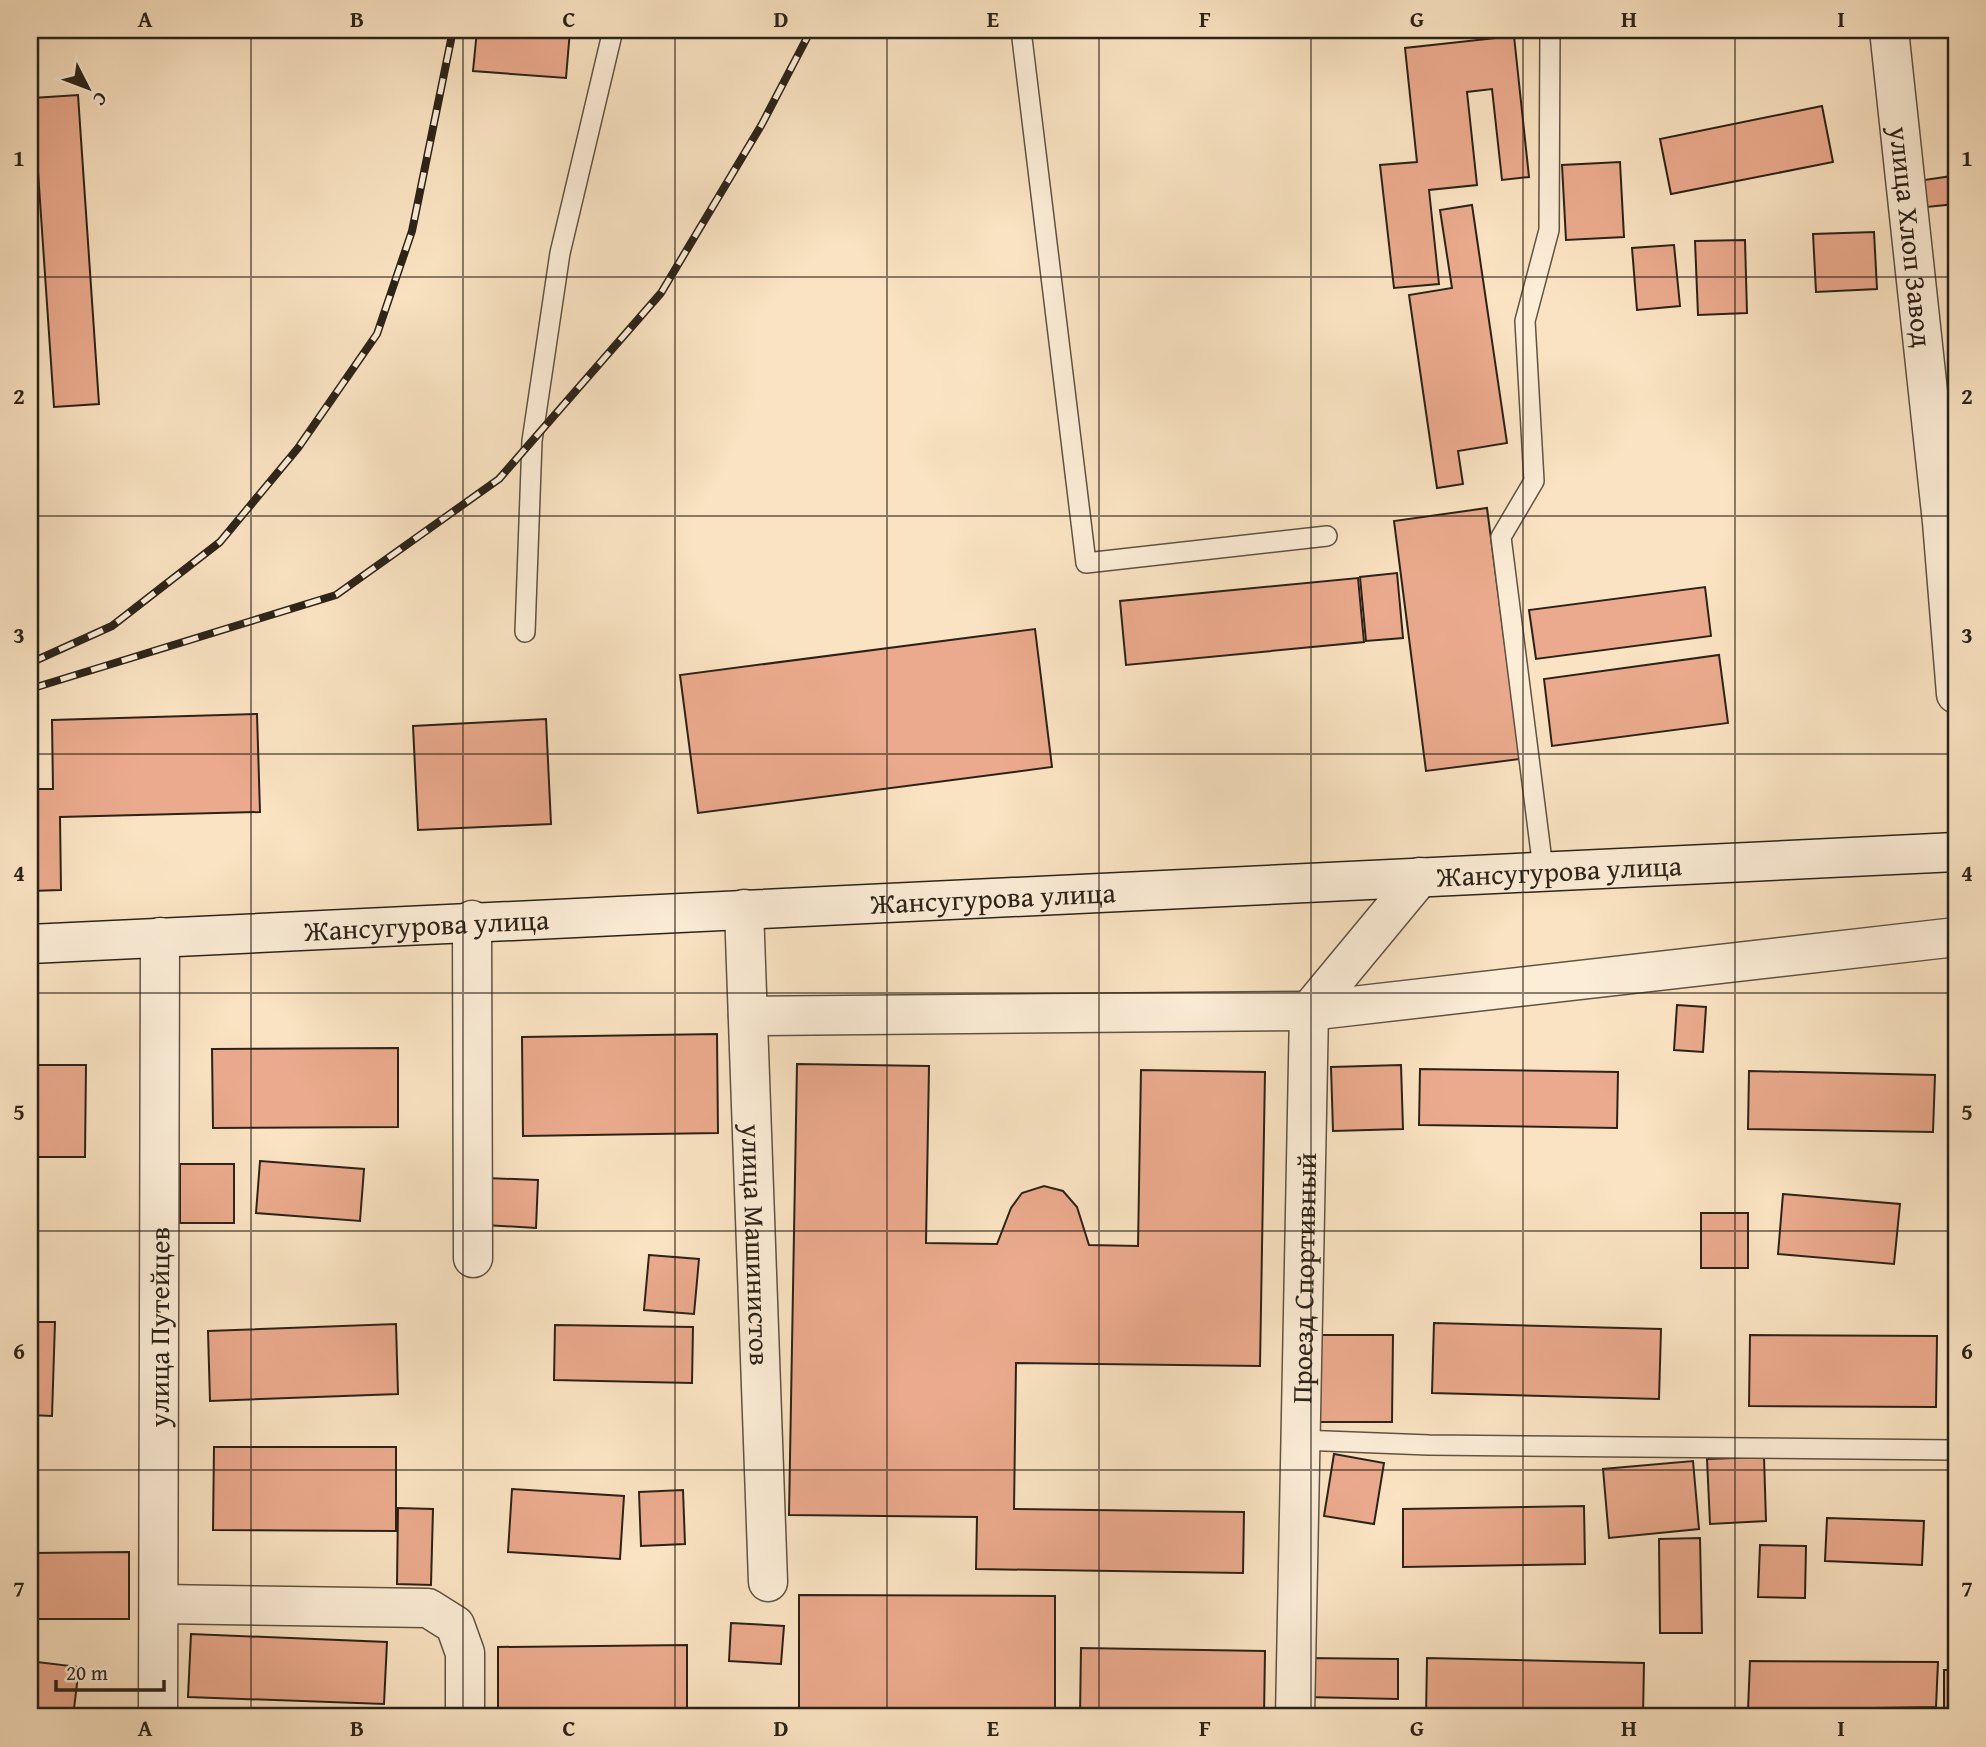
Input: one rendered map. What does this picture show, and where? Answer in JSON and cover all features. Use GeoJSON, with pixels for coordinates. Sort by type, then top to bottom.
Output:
{"type":"FeatureCollection","features":[{"type":"Feature","properties":{"kind":"street","name":"улица Хлоп Завод"},"geometry":{"type":"LineString","coordinates":[[1889,30],[1942,522],[1956,694]]}},
{"type":"Feature","properties":{"kind":"street","name":"Жансугурова улица"},"geometry":{"type":"LineString","coordinates":[[30,944],[472,920],[1956,852]]}},
{"type":"Feature","properties":{"kind":"street"},"geometry":{"type":"LineString","coordinates":[[1309,1011],[1420,877]]}},
{"type":"Feature","properties":{"kind":"street","name":"улица Машинистов"},"geometry":{"type":"LineString","coordinates":[[744,909],[768,1581]]}},
{"type":"Feature","properties":{"kind":"street"},"geometry":{"type":"LineString","coordinates":[[472,920],[473,1258]]}},
{"type":"Feature","properties":{"kind":"street","name":"улица Путейцев"},"geometry":{"type":"LineString","coordinates":[[158,1717],[160,937]]}},
{"type":"Feature","properties":{"kind":"street"},"geometry":{"type":"LineString","coordinates":[[748,1016],[1309,1011],[1956,937]]}},
{"type":"Feature","properties":{"kind":"street","name":"Проезд Спортивный"},"geometry":{"type":"LineString","coordinates":[[1295,1717],[1309,1011]]}},
{"type":"Feature","properties":{"kind":"street"},"geometry":{"type":"LineString","coordinates":[[159,1604],[428,1608],[455,1625],[465,1653],[465,1717]]}},
{"type":"Feature","properties":{"kind":"lane"},"geometry":{"type":"LineString","coordinates":[[525,632],[532,441],[560,253],[612,30]]}},
{"type":"Feature","properties":{"kind":"lane"},"geometry":{"type":"LineString","coordinates":[[1021,30],[1086,563],[1327,536]]}},
{"type":"Feature","properties":{"kind":"lane"},"geometry":{"type":"LineString","coordinates":[[1543,869],[1501,537],[1534,481],[1525,321],[1549,230],[1550,30]]}},
{"type":"Feature","properties":{"kind":"lane"},"geometry":{"type":"LineString","coordinates":[[1300,1440],[1429,1445],[1956,1450]]}},
{"type":"Feature","properties":{"kind":"building"},"geometry":{"type":"Polygon","coordinates":[[[477,30],[570,30],[566,78],[473,71],[477,30]]]}},
{"type":"Feature","properties":{"kind":"building"},"geometry":{"type":"Polygon","coordinates":[[[1514,36],[1529,177],[1502,180],[1492,89],[1467,92],[1477,185],[1429,190],[1439,284],[1394,288],[1380,165],[1417,162],[1405,48],[1514,36]]]}},
{"type":"Feature","properties":{"kind":"building"},"geometry":{"type":"Polygon","coordinates":[[[78,95],[99,404],[54,407],[33,98],[78,95]]]}},
{"type":"Feature","properties":{"kind":"building"},"geometry":{"type":"Polygon","coordinates":[[[1822,106],[1833,162],[1671,194],[1660,139],[1822,106]]]}},
{"type":"Feature","properties":{"kind":"building"},"geometry":{"type":"Polygon","coordinates":[[[1620,162],[1624,237],[1566,240],[1562,165],[1620,162]]]}},
{"type":"Feature","properties":{"kind":"building"},"geometry":{"type":"Polygon","coordinates":[[[1952,176],[1955,204],[1927,207],[1924,180],[1952,176]]]}},
{"type":"Feature","properties":{"kind":"building"},"geometry":{"type":"Polygon","coordinates":[[[1472,205],[1507,443],[1458,451],[1463,484],[1437,488],[1409,295],[1452,288],[1440,210],[1472,205]]]}},
{"type":"Feature","properties":{"kind":"building"},"geometry":{"type":"Polygon","coordinates":[[[1874,232],[1877,289],[1816,292],[1813,234],[1874,232]]]}},
{"type":"Feature","properties":{"kind":"building"},"geometry":{"type":"Polygon","coordinates":[[[1745,240],[1747,313],[1698,315],[1695,241],[1745,240]]]}},
{"type":"Feature","properties":{"kind":"building"},"geometry":{"type":"Polygon","coordinates":[[[1674,245],[1680,306],[1637,310],[1632,248],[1674,245]]]}},
{"type":"Feature","properties":{"kind":"building"},"geometry":{"type":"Polygon","coordinates":[[[1487,508],[1520,759],[1426,771],[1394,521],[1487,508]]]}},
{"type":"Feature","properties":{"kind":"building"},"geometry":{"type":"Polygon","coordinates":[[[1397,573],[1403,638],[1366,641],[1360,577],[1397,573]]]}},
{"type":"Feature","properties":{"kind":"building"},"geometry":{"type":"Polygon","coordinates":[[[1358,578],[1364,642],[1126,665],[1120,601],[1358,578]]]}},
{"type":"Feature","properties":{"kind":"building"},"geometry":{"type":"Polygon","coordinates":[[[1705,587],[1711,636],[1536,659],[1529,610],[1705,587]]]}},
{"type":"Feature","properties":{"kind":"building"},"geometry":{"type":"Polygon","coordinates":[[[1035,629],[1052,767],[698,813],[680,675],[1035,629]]]}},
{"type":"Feature","properties":{"kind":"building"},"geometry":{"type":"Polygon","coordinates":[[[1719,655],[1728,723],[1552,746],[1544,679],[1719,655]]]}},
{"type":"Feature","properties":{"kind":"building"},"geometry":{"type":"Polygon","coordinates":[[[257,714],[260,812],[60,817],[61,890],[30,891],[30,789],[53,789],[52,720],[257,714]]]}},
{"type":"Feature","properties":{"kind":"building"},"geometry":{"type":"Polygon","coordinates":[[[546,719],[551,824],[418,830],[413,726],[546,719]]]}},
{"type":"Feature","properties":{"kind":"building"},"geometry":{"type":"Polygon","coordinates":[[[1677,1005],[1706,1007],[1703,1052],[1674,1050],[1677,1005]]]}},
{"type":"Feature","properties":{"kind":"building"},"geometry":{"type":"Polygon","coordinates":[[[717,1034],[718,1133],[523,1136],[522,1037],[717,1034]]]}},
{"type":"Feature","properties":{"kind":"building"},"geometry":{"type":"Polygon","coordinates":[[[398,1048],[398,1127],[213,1128],[212,1049],[398,1048]]]}},
{"type":"Feature","properties":{"kind":"building"},"geometry":{"type":"Polygon","coordinates":[[[797,1064],[929,1066],[926,1243],[997,1244],[1011,1208],[1022,1193],[1044,1186],[1063,1191],[1077,1207],[1089,1245],[1138,1246],[1141,1070],[1265,1072],[1260,1366],[1016,1363],[1014,1509],[1244,1512],[1243,1573],[976,1569],[977,1517],[789,1515],[797,1064]]]}},
{"type":"Feature","properties":{"kind":"building"},"geometry":{"type":"Polygon","coordinates":[[[30,1065],[86,1065],[85,1157],[30,1157],[30,1065]]]}},
{"type":"Feature","properties":{"kind":"building"},"geometry":{"type":"Polygon","coordinates":[[[1401,1065],[1403,1129],[1333,1131],[1331,1067],[1401,1065]]]}},
{"type":"Feature","properties":{"kind":"building"},"geometry":{"type":"Polygon","coordinates":[[[1420,1069],[1618,1072],[1617,1128],[1419,1125],[1420,1069]]]}},
{"type":"Feature","properties":{"kind":"building"},"geometry":{"type":"Polygon","coordinates":[[[1749,1071],[1935,1075],[1933,1132],[1748,1129],[1749,1071]]]}},
{"type":"Feature","properties":{"kind":"building"},"geometry":{"type":"Polygon","coordinates":[[[260,1161],[364,1169],[360,1221],[256,1213],[260,1161]]]}},
{"type":"Feature","properties":{"kind":"building"},"geometry":{"type":"Polygon","coordinates":[[[180,1164],[234,1164],[234,1223],[180,1223],[180,1164]]]}},
{"type":"Feature","properties":{"kind":"building"},"geometry":{"type":"Polygon","coordinates":[[[487,1178],[538,1180],[536,1228],[485,1225],[487,1178]]]}},
{"type":"Feature","properties":{"kind":"building"},"geometry":{"type":"Polygon","coordinates":[[[1783,1194],[1900,1204],[1894,1264],[1778,1254],[1783,1194]]]}},
{"type":"Feature","properties":{"kind":"building"},"geometry":{"type":"Polygon","coordinates":[[[1701,1213],[1748,1213],[1748,1268],[1701,1268],[1701,1213]]]}},
{"type":"Feature","properties":{"kind":"building"},"geometry":{"type":"Polygon","coordinates":[[[649,1255],[699,1259],[694,1314],[644,1310],[649,1255]]]}},
{"type":"Feature","properties":{"kind":"building"},"geometry":{"type":"Polygon","coordinates":[[[30,1322],[55,1322],[52,1416],[30,1415],[30,1322]]]}},
{"type":"Feature","properties":{"kind":"building"},"geometry":{"type":"Polygon","coordinates":[[[1434,1323],[1661,1329],[1659,1399],[1432,1393],[1434,1323]]]}},
{"type":"Feature","properties":{"kind":"building"},"geometry":{"type":"Polygon","coordinates":[[[396,1324],[398,1394],[210,1401],[208,1331],[396,1324]]]}},
{"type":"Feature","properties":{"kind":"building"},"geometry":{"type":"Polygon","coordinates":[[[555,1325],[693,1327],[692,1383],[554,1380],[555,1325]]]}},
{"type":"Feature","properties":{"kind":"building"},"geometry":{"type":"Polygon","coordinates":[[[1314,1335],[1393,1335],[1392,1422],[1314,1422],[1314,1335]]]}},
{"type":"Feature","properties":{"kind":"building"},"geometry":{"type":"Polygon","coordinates":[[[1750,1335],[1937,1336],[1936,1407],[1749,1406],[1750,1335]]]}},
{"type":"Feature","properties":{"kind":"building"},"geometry":{"type":"Polygon","coordinates":[[[214,1447],[396,1447],[396,1531],[213,1530],[214,1447]]]}},
{"type":"Feature","properties":{"kind":"building"},"geometry":{"type":"Polygon","coordinates":[[[1334,1454],[1384,1463],[1374,1524],[1324,1516],[1334,1454]]]}},
{"type":"Feature","properties":{"kind":"building"},"geometry":{"type":"Polygon","coordinates":[[[1764,1457],[1766,1521],[1710,1524],[1707,1459],[1764,1457]]]}},
{"type":"Feature","properties":{"kind":"building"},"geometry":{"type":"Polygon","coordinates":[[[1693,1461],[1699,1529],[1609,1538],[1603,1469],[1693,1461]]]}},
{"type":"Feature","properties":{"kind":"building"},"geometry":{"type":"Polygon","coordinates":[[[512,1489],[624,1496],[620,1559],[508,1552],[512,1489]]]}},
{"type":"Feature","properties":{"kind":"building"},"geometry":{"type":"Polygon","coordinates":[[[683,1490],[685,1544],[641,1546],[639,1492],[683,1490]]]}},
{"type":"Feature","properties":{"kind":"building"},"geometry":{"type":"Polygon","coordinates":[[[1584,1506],[1585,1564],[1403,1567],[1403,1509],[1584,1506]]]}},
{"type":"Feature","properties":{"kind":"building"},"geometry":{"type":"Polygon","coordinates":[[[398,1508],[433,1509],[431,1585],[397,1584],[398,1508]]]}},
{"type":"Feature","properties":{"kind":"building"},"geometry":{"type":"Polygon","coordinates":[[[1827,1518],[1924,1521],[1922,1565],[1825,1561],[1827,1518]]]}},
{"type":"Feature","properties":{"kind":"building"},"geometry":{"type":"Polygon","coordinates":[[[1700,1538],[1702,1633],[1660,1633],[1659,1539],[1700,1538]]]}},
{"type":"Feature","properties":{"kind":"building"},"geometry":{"type":"Polygon","coordinates":[[[1760,1545],[1806,1546],[1805,1598],[1758,1597],[1760,1545]]]}},
{"type":"Feature","properties":{"kind":"building"},"geometry":{"type":"Polygon","coordinates":[[[129,1552],[129,1619],[30,1619],[30,1553],[129,1552]]]}},
{"type":"Feature","properties":{"kind":"building"},"geometry":{"type":"Polygon","coordinates":[[[799,1595],[1055,1596],[1055,1717],[799,1717],[799,1595]]]}},
{"type":"Feature","properties":{"kind":"building"},"geometry":{"type":"Polygon","coordinates":[[[731,1623],[784,1626],[781,1664],[729,1661],[731,1623]]]}},
{"type":"Feature","properties":{"kind":"building"},"geometry":{"type":"Polygon","coordinates":[[[191,1634],[387,1642],[384,1704],[188,1697],[191,1634]]]}},
{"type":"Feature","properties":{"kind":"building"},"geometry":{"type":"Polygon","coordinates":[[[687,1645],[687,1717],[498,1717],[498,1647],[687,1645]]]}},
{"type":"Feature","properties":{"kind":"building"},"geometry":{"type":"Polygon","coordinates":[[[1081,1648],[1265,1651],[1264,1717],[1080,1717],[1081,1648]]]}},
{"type":"Feature","properties":{"kind":"building"},"geometry":{"type":"Polygon","coordinates":[[[1305,1658],[1398,1659],[1398,1699],[1304,1697],[1305,1658]]]}},
{"type":"Feature","properties":{"kind":"building"},"geometry":{"type":"Polygon","coordinates":[[[1427,1658],[1644,1663],[1643,1717],[1426,1717],[1427,1658]]]}},
{"type":"Feature","properties":{"kind":"building"},"geometry":{"type":"Polygon","coordinates":[[[1750,1661],[1938,1662],[1936,1707],[1748,1710],[1750,1661]]]}},
{"type":"Feature","properties":{"kind":"building"},"geometry":{"type":"Polygon","coordinates":[[[37,1662],[79,1667],[73,1717],[31,1717],[37,1662]]]}},
{"type":"Feature","properties":{"kind":"building"},"geometry":{"type":"Polygon","coordinates":[[[1944,1670],[1956,1670],[1956,1717],[1944,1717],[1944,1670]]]}},
{"type":"Feature","properties":{"kind":"building"},"geometry":{"type":"Polygon","coordinates":[[[1870,1714],[1935,1717],[1870,1717],[1870,1714]]]}},
{"type":"Feature","properties":{"kind":"railway"},"geometry":{"type":"LineString","coordinates":[[30,663],[112,626],[220,542],[298,448],[377,334],[412,231],[453,30]]}},
{"type":"Feature","properties":{"kind":"railway"},"geometry":{"type":"LineString","coordinates":[[30,689],[336,595],[499,479],[661,293],[762,124],[811,30]]}}]}
